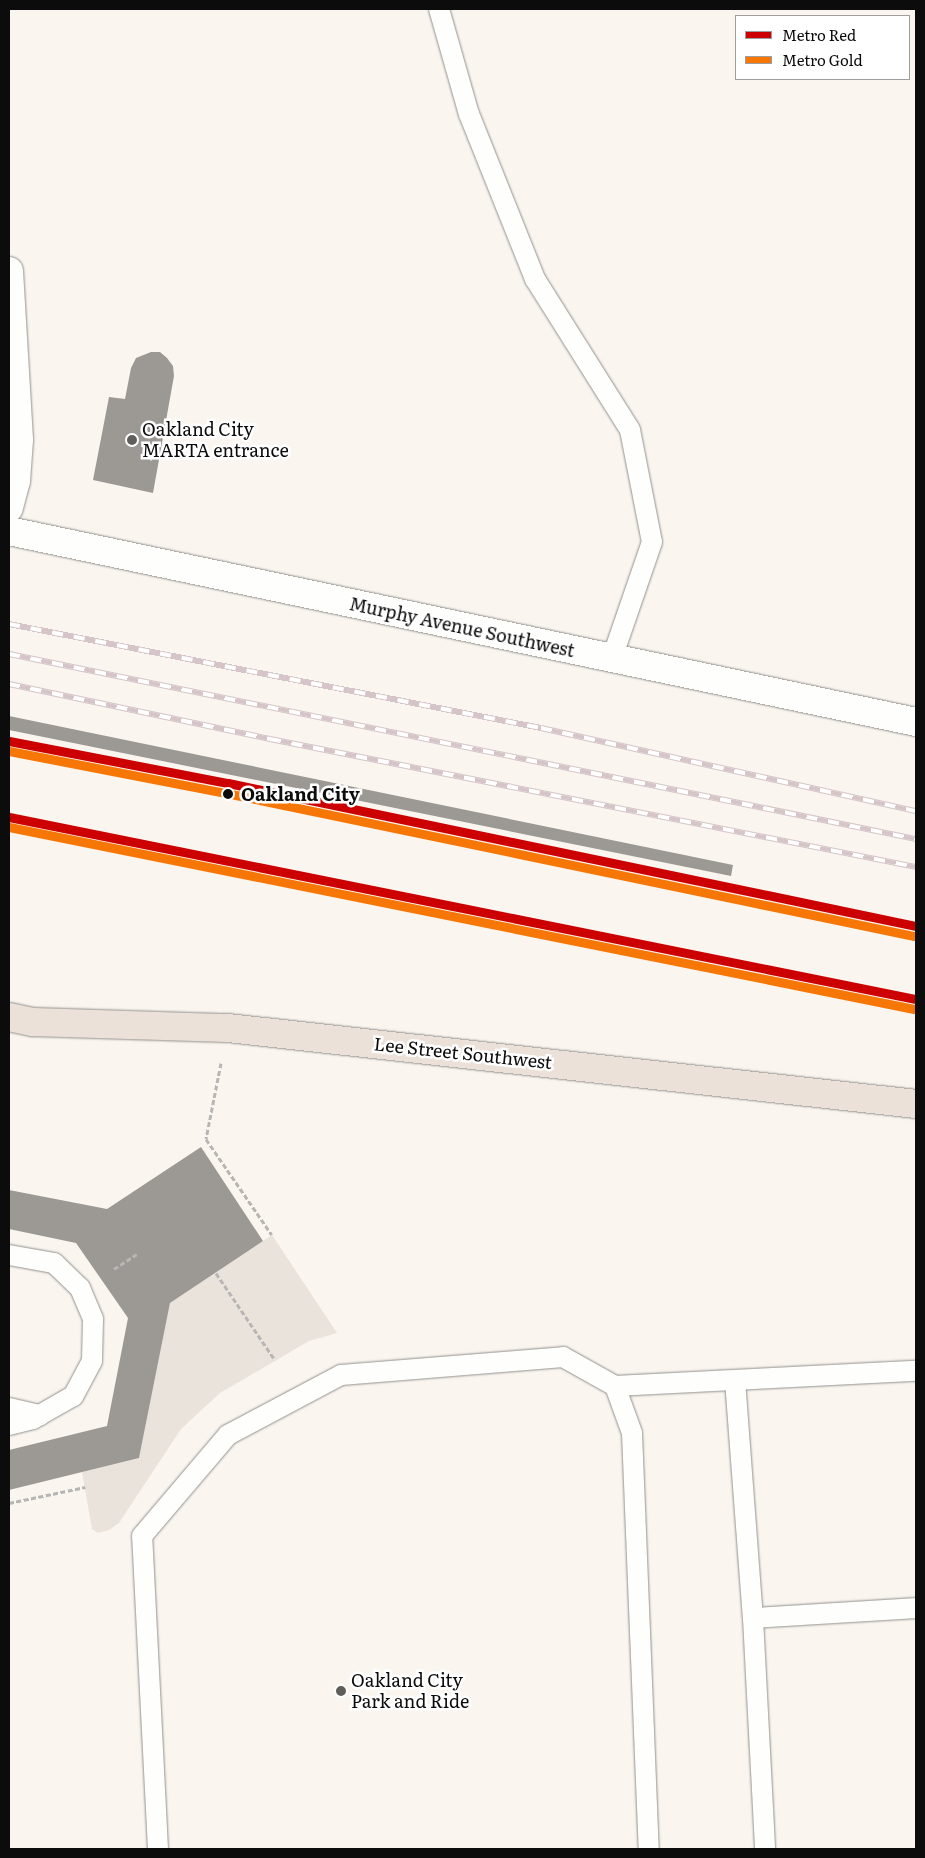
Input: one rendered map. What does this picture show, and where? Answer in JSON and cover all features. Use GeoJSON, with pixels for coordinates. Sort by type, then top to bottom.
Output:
{"type":"FeatureCollection","features":[{"type":"Feature","properties":{"kind":"main road","name":"Lee Street Southwest"},"geometry":{"type":"LineString","coordinates":[[9,1017],[33,1022],[228,1028],[916,1104]]}},
{"type":"Feature","properties":{"kind":"street"},"geometry":{"type":"LineString","coordinates":[[9,271],[19,440],[16,481],[9,508]]}},
{"type":"Feature","properties":{"kind":"street","name":"Murphy Avenue Southwest"},"geometry":{"type":"LineString","coordinates":[[9,531],[916,722]]}},
{"type":"Feature","properties":{"kind":"lane"},"geometry":{"type":"LineString","coordinates":[[439,9],[469,114],[535,278],[630,430],[652,542],[612,658]]}},
{"type":"Feature","properties":{"kind":"lane"},"geometry":{"type":"LineString","coordinates":[[9,1254],[54,1264],[80,1288],[93,1319],[92,1361],[73,1396],[33,1419],[9,1425]]}},
{"type":"Feature","properties":{"kind":"lane"},"geometry":{"type":"LineString","coordinates":[[158,1849],[142,1536],[228,1435],[341,1375],[563,1357],[615,1386],[916,1371]]}},
{"type":"Feature","properties":{"kind":"lane"},"geometry":{"type":"LineString","coordinates":[[735,1380],[753,1618],[765,1849]]}},
{"type":"Feature","properties":{"kind":"lane"},"geometry":{"type":"LineString","coordinates":[[615,1386],[632,1433],[649,1849]]}},
{"type":"Feature","properties":{"kind":"lane"},"geometry":{"type":"LineString","coordinates":[[9,1408],[40,1415]]}},
{"type":"Feature","properties":{"kind":"lane"},"geometry":{"type":"LineString","coordinates":[[753,1618],[916,1608]]}},
{"type":"Feature","properties":{"kind":"path"},"geometry":{"type":"LineString","coordinates":[[228,1028],[206,1139],[272,1235]]}},
{"type":"Feature","properties":{"kind":"path"},"geometry":{"type":"LineString","coordinates":[[114,1269],[137,1254]]}},
{"type":"Feature","properties":{"kind":"path"},"geometry":{"type":"LineString","coordinates":[[216,1273],[274,1360]]}},
{"type":"Feature","properties":{"kind":"path"},"geometry":{"type":"LineString","coordinates":[[9,1503],[85,1487]]}},
{"type":"Feature","properties":{"kind":"shaded area"},"geometry":{"type":"Polygon","coordinates":[[[272,1235],[337,1333],[309,1341],[220,1393],[181,1429],[119,1523],[109,1530],[98,1533],[92,1529],[82,1472],[139,1458],[170,1303],[272,1235]]]}},
{"type":"Feature","properties":{"kind":"building","name":"Oakland City MARTA entrance"},"geometry":{"type":"Polygon","coordinates":[[[151,352],[160,352],[167,358],[173,366],[174,376],[153,493],[93,480],[109,397],[125,399],[131,368],[136,358],[151,352]]]}},
{"type":"Feature","properties":{"kind":"building"},"geometry":{"type":"Polygon","coordinates":[[[9,716],[733,865],[731,876],[9,730],[9,716]]]}},
{"type":"Feature","properties":{"kind":"building"},"geometry":{"type":"Polygon","coordinates":[[[201,1147],[263,1241],[170,1303],[139,1458],[9,1490],[9,1450],[107,1426],[128,1318],[76,1243],[9,1229],[9,1190],[107,1209],[201,1147]]]}},
{"type":"Feature","properties":{"kind":"railway"},"geometry":{"type":"LineString","coordinates":[[9,624],[541,728],[916,811]]}},
{"type":"Feature","properties":{"kind":"railway"},"geometry":{"type":"LineString","coordinates":[[9,654],[916,839]]}},
{"type":"Feature","properties":{"kind":"railway"},"geometry":{"type":"LineString","coordinates":[[9,684],[270,739],[916,867]]}},
{"type":"Feature","properties":{"kind":"metro line","name":"Red"},"geometry":{"type":"LineString","coordinates":[[9,741],[228,783],[916,926]]}},
{"type":"Feature","properties":{"kind":"metro line","name":"Gold"},"geometry":{"type":"LineString","coordinates":[[9,751],[226,793],[914,936]]}},
{"type":"Feature","properties":{"kind":"metro line","name":"Red"},"geometry":{"type":"LineString","coordinates":[[9,817],[916,999]]}},
{"type":"Feature","properties":{"kind":"metro line","name":"Gold"},"geometry":{"type":"LineString","coordinates":[[9,827],[914,1009]]}},
{"type":"Feature","properties":{"kind":"place","name":"Oakland City MARTA entrance"},"geometry":{"type":"Point","coordinates":[132,440]}},
{"type":"Feature","properties":{"kind":"place","name":"Oakland City"},"geometry":{"type":"Point","coordinates":[228,794]}},
{"type":"Feature","properties":{"kind":"place","name":"Oakland City Park and Ride"},"geometry":{"type":"Point","coordinates":[341,1691]}}]}
